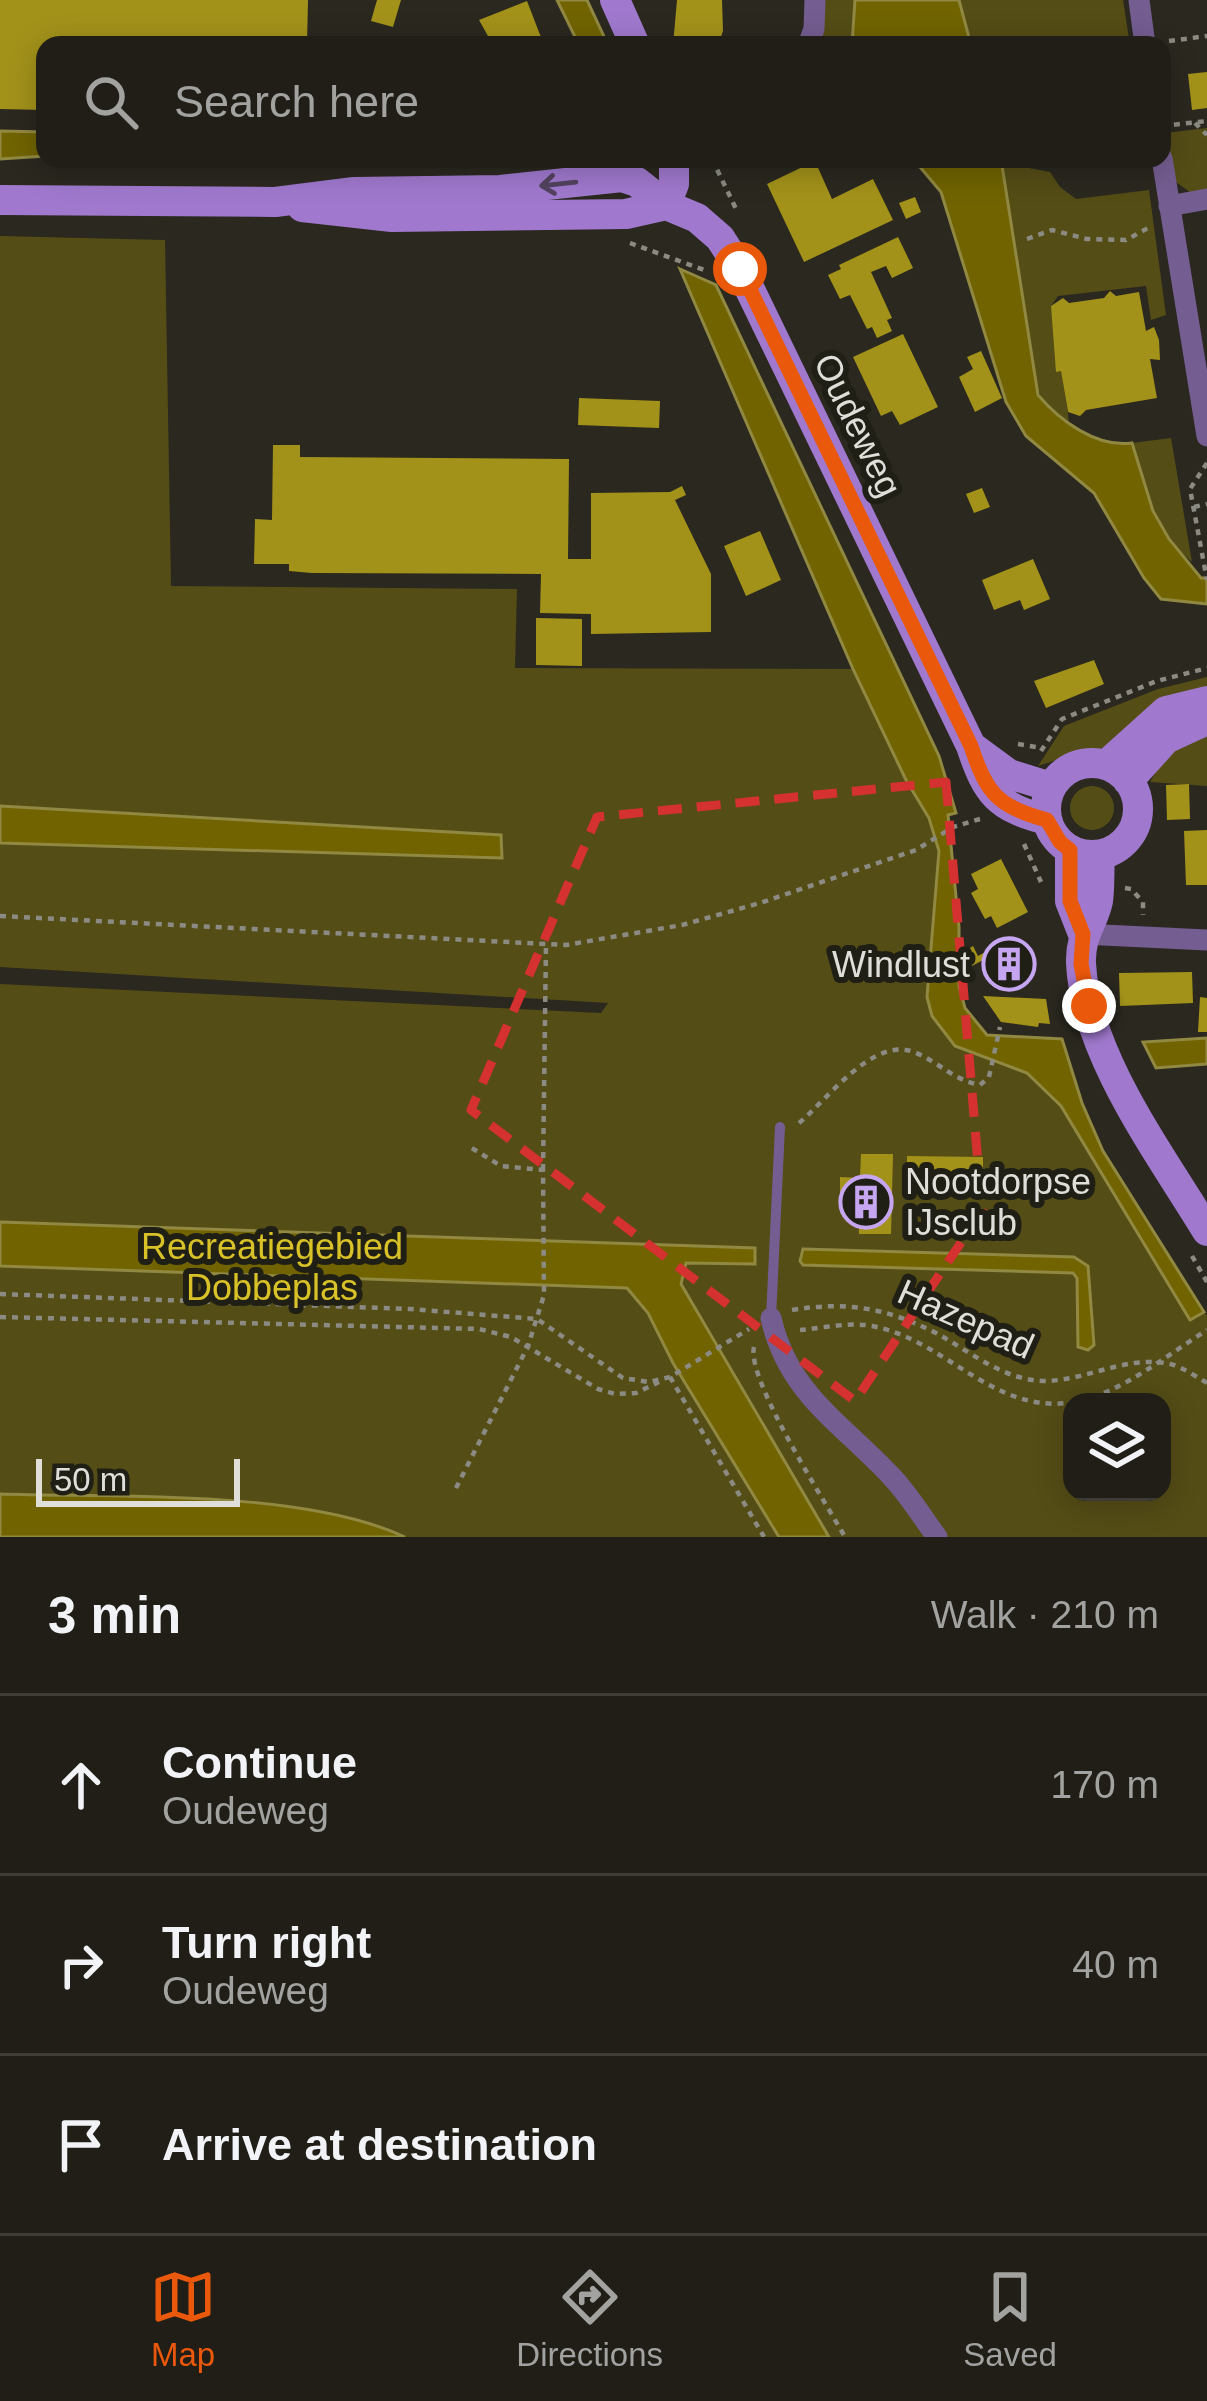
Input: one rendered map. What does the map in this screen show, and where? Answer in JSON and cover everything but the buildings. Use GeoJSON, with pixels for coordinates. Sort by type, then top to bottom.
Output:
{"type":"FeatureCollection","features":[{"type":"Feature","properties":{"kind":"main road"},"geometry":{"type":"LineString","coordinates":[[615,0],[631,36]]}},
{"type":"Feature","properties":{"kind":"main road"},"geometry":{"type":"LineString","coordinates":[[666,205],[674,168]]}},
{"type":"Feature","properties":{"kind":"main road","name":"Oudeweg"},"geometry":{"type":"LineString","coordinates":[[0,200],[275,202],[354,192],[500,190],[622,178],[637,182],[666,205],[697,218],[720,238],[740,269],[971,746],[984,785],[1024,814],[1047,820]]}},
{"type":"Feature","properties":{"kind":"main road"},"geometry":{"type":"LineString","coordinates":[[1117,773],[1166,711],[1207,700]]}},
{"type":"Feature","properties":{"kind":"main road"},"geometry":{"type":"LineString","coordinates":[[1117,773],[1137,802],[1135,825],[1122,844],[1085,852],[1060,842],[1047,820],[1052,787],[1075,766],[1117,773],[1166,739],[1207,720]]}},
{"type":"Feature","properties":{"kind":"main road"},"geometry":{"type":"LineString","coordinates":[[971,746],[1009,774],[1052,787]]}},
{"type":"Feature","properties":{"kind":"main road"},"geometry":{"type":"LineString","coordinates":[[1085,852],[1098,903],[1083,934],[1081,964],[1089,1006],[1140,1121],[1207,1231]]}},
{"type":"Feature","properties":{"kind":"street"},"geometry":{"type":"LineString","coordinates":[[811,36],[814,0]]}},
{"type":"Feature","properties":{"kind":"street"},"geometry":{"type":"LineString","coordinates":[[1139,0],[1144,36]]}},
{"type":"Feature","properties":{"kind":"street"},"geometry":{"type":"LineString","coordinates":[[1164,168],[1207,436]]}},
{"type":"Feature","properties":{"kind":"street"},"geometry":{"type":"LineString","coordinates":[[1170,211],[1207,200]]}},
{"type":"Feature","properties":{"kind":"street"},"geometry":{"type":"LineString","coordinates":[[1083,934],[1207,940]]}},
{"type":"Feature","properties":{"kind":"street"},"geometry":{"type":"LineString","coordinates":[[773,1325],[782,1355],[802,1391],[897,1482],[937,1537]]}},
{"type":"Feature","properties":{"kind":"lane"},"geometry":{"type":"LineString","coordinates":[[773,1325],[780,1127]]}},
{"type":"Feature","properties":{"kind":"path"},"geometry":{"type":"LineString","coordinates":[[1171,41],[1207,36]]}},
{"type":"Feature","properties":{"kind":"path"},"geometry":{"type":"LineString","coordinates":[[1171,126],[1207,121]]}},
{"type":"Feature","properties":{"kind":"path"},"geometry":{"type":"LineString","coordinates":[[1195,123],[1207,135]]}},
{"type":"Feature","properties":{"kind":"path"},"geometry":{"type":"LineString","coordinates":[[1028,239],[1052,230],[1087,239],[1126,240],[1170,211]]}},
{"type":"Feature","properties":{"kind":"path"},"geometry":{"type":"LineString","coordinates":[[1207,463],[1190,489],[1207,580]]}},
{"type":"Feature","properties":{"kind":"path"},"geometry":{"type":"LineString","coordinates":[[1193,507],[1207,504]]}},
{"type":"Feature","properties":{"kind":"path"},"geometry":{"type":"LineString","coordinates":[[1042,748],[1062,719],[1157,680],[1207,668]]}},
{"type":"Feature","properties":{"kind":"path"},"geometry":{"type":"LineString","coordinates":[[0,916],[546,943],[616,939],[682,926],[916,850],[953,827],[995,815]]}},
{"type":"Feature","properties":{"kind":"path"},"geometry":{"type":"LineString","coordinates":[[1022,840],[1042,885]]}},
{"type":"Feature","properties":{"kind":"path"},"geometry":{"type":"LineString","coordinates":[[456,1488],[528,1346],[544,1295],[546,943]]}},
{"type":"Feature","properties":{"kind":"path"},"geometry":{"type":"LineString","coordinates":[[780,1127],[802,1122],[877,1054],[893,1048],[914,1052],[959,1082],[980,1085],[992,1067],[998,1029]]}},
{"type":"Feature","properties":{"kind":"path"},"geometry":{"type":"LineString","coordinates":[[470,1147],[501,1166],[544,1170]]}},
{"type":"Feature","properties":{"kind":"path"},"geometry":{"type":"LineString","coordinates":[[0,1294],[410,1309],[537,1319],[623,1378],[649,1382],[670,1377]]}},
{"type":"Feature","properties":{"kind":"path","name":"Hazepad"},"geometry":{"type":"LineString","coordinates":[[773,1325],[793,1310],[826,1304],[877,1308],[934,1332],[1008,1375],[1045,1381],[1132,1362],[1175,1366],[1207,1382]]}},
{"type":"Feature","properties":{"kind":"path"},"geometry":{"type":"LineString","coordinates":[[0,1317],[479,1330],[511,1337],[598,1389],[615,1394],[635,1393],[670,1377],[741,1334]]}},
{"type":"Feature","properties":{"kind":"path"},"geometry":{"type":"LineString","coordinates":[[845,1537],[770,1403],[752,1356],[757,1339],[773,1325],[866,1325],[912,1341],[1001,1392],[1040,1406],[1085,1399],[1117,1386],[1207,1330]]}},
{"type":"Feature","properties":{"kind":"path"},"geometry":{"type":"LineString","coordinates":[[670,1377],[764,1537]]}},
{"type":"Feature","properties":{"kind":"highlighted area"},"geometry":{"type":"Polygon","coordinates":[[[946,782],[982,1211],[855,1401],[471,1110],[597,817],[946,782]]]}},
{"type":"Feature","properties":{"kind":"green space"},"geometry":{"type":"Polygon","coordinates":[[[823,0],[855,0],[853,36],[819,36],[823,0]]]}},
{"type":"Feature","properties":{"kind":"green space"},"geometry":{"type":"Polygon","coordinates":[[[959,0],[1123,0],[1129,36],[969,36],[959,0]]]}},
{"type":"Feature","properties":{"kind":"green space"},"geometry":{"type":"Polygon","coordinates":[[[1207,128],[1207,191],[1190,192],[1173,180],[1171,132],[1207,128]]]}},
{"type":"Feature","properties":{"kind":"green space"},"geometry":{"type":"Polygon","coordinates":[[[1002,168],[1050,172],[1076,199],[1149,190],[1166,315],[1151,320],[1146,286],[1058,296],[1051,306],[1069,421],[1046,403],[1033,377],[1002,168]]]}},
{"type":"Feature","properties":{"kind":"green space","name":"Recreatiegebied Dobbeplas"},"geometry":{"type":"Polygon","coordinates":[[[0,236],[165,240],[171,586],[517,589],[515,668],[853,669],[929,818],[939,851],[927,997],[932,1016],[955,1046],[1027,1073],[1061,1106],[1191,1320],[1204,1312],[1207,1315],[1207,1537],[0,1537],[0,984],[601,1013],[608,1003],[0,967],[0,236]]]}},
{"type":"Feature","properties":{"kind":"green space"},"geometry":{"type":"Polygon","coordinates":[[[1171,438],[1192,562],[1160,523],[1132,443],[1171,438]]]}},
{"type":"Feature","properties":{"kind":"green space"},"geometry":{"type":"Polygon","coordinates":[[[1207,677],[1207,692],[1103,750],[1038,766],[1064,726],[1158,689],[1207,677]]]}},
{"type":"Feature","properties":{"kind":"green space"},"geometry":{"type":"Polygon","coordinates":[[[1207,728],[1207,786],[1150,782],[1166,755],[1207,728]]]}},
{"type":"Feature","properties":{"kind":"green space"},"geometry":{"type":"Polygon","coordinates":[[[1092,786],[1108,792],[1114,808],[1108,824],[1092,830],[1076,824],[1070,808],[1076,792],[1092,786]]]}},
{"type":"Feature","properties":{"kind":"shaded area"},"geometry":{"type":"Polygon","coordinates":[[[557,0],[587,0],[604,36],[575,36],[557,0]]]}},
{"type":"Feature","properties":{"kind":"shaded area"},"geometry":{"type":"Polygon","coordinates":[[[855,0],[959,0],[969,36],[853,36],[855,0]]]}},
{"type":"Feature","properties":{"kind":"shaded area"},"geometry":{"type":"Polygon","coordinates":[[[0,131],[36,132],[36,157],[0,159],[0,131]]]}},
{"type":"Feature","properties":{"kind":"shaded area"},"geometry":{"type":"Polygon","coordinates":[[[921,168],[1002,168],[1038,395],[1080,431],[1106,441],[1132,443],[1153,511],[1169,539],[1201,578],[1207,578],[1207,604],[1161,599],[1094,493],[1026,436],[1006,402],[941,192],[921,168]]]}},
{"type":"Feature","properties":{"kind":"shaded area"},"geometry":{"type":"Polygon","coordinates":[[[680,269],[716,285],[939,756],[956,813],[948,815],[959,927],[959,986],[965,1008],[987,1035],[1062,1039],[1103,1151],[1204,1312],[1190,1320],[1061,1106],[1027,1073],[955,1046],[932,1016],[927,997],[939,851],[929,818],[853,669],[680,269]]]}},
{"type":"Feature","properties":{"kind":"shaded area"},"geometry":{"type":"Polygon","coordinates":[[[0,806],[501,835],[502,858],[0,843],[0,806]]]}},
{"type":"Feature","properties":{"kind":"shaded area"},"geometry":{"type":"Polygon","coordinates":[[[1207,1038],[1207,1064],[1156,1068],[1143,1042],[1207,1038]]]}},
{"type":"Feature","properties":{"kind":"shaded area"},"geometry":{"type":"Polygon","coordinates":[[[0,1222],[755,1248],[755,1264],[686,1263],[681,1284],[829,1537],[779,1537],[673,1363],[648,1313],[627,1288],[0,1266],[0,1222]]]}},
{"type":"Feature","properties":{"kind":"shaded area"},"geometry":{"type":"Polygon","coordinates":[[[803,1249],[1074,1257],[1088,1266],[1094,1345],[1088,1350],[1078,1347],[1077,1278],[1073,1273],[803,1265],[803,1249]]]}},
{"type":"Feature","properties":{"kind":"shaded area"},"geometry":{"type":"Polygon","coordinates":[[[0,1494],[262,1503],[362,1522],[405,1537],[0,1537],[0,1494]]]}},
{"type":"Feature","properties":{"kind":"place","name":"Windlust"},"geometry":{"type":"Point","coordinates":[1009,964]}},
{"type":"Feature","properties":{"kind":"place","name":"Nootdorpse IJsclub"},"geometry":{"type":"Point","coordinates":[866,1202]}},
{"type":"Feature","properties":{"kind":"route"},"geometry":{"type":"LineString","coordinates":[[740,269],[971,746],[984,785],[1024,814],[1047,820],[1070,850],[1070,901],[1083,934],[1081,964],[1089,1006]]}}]}
